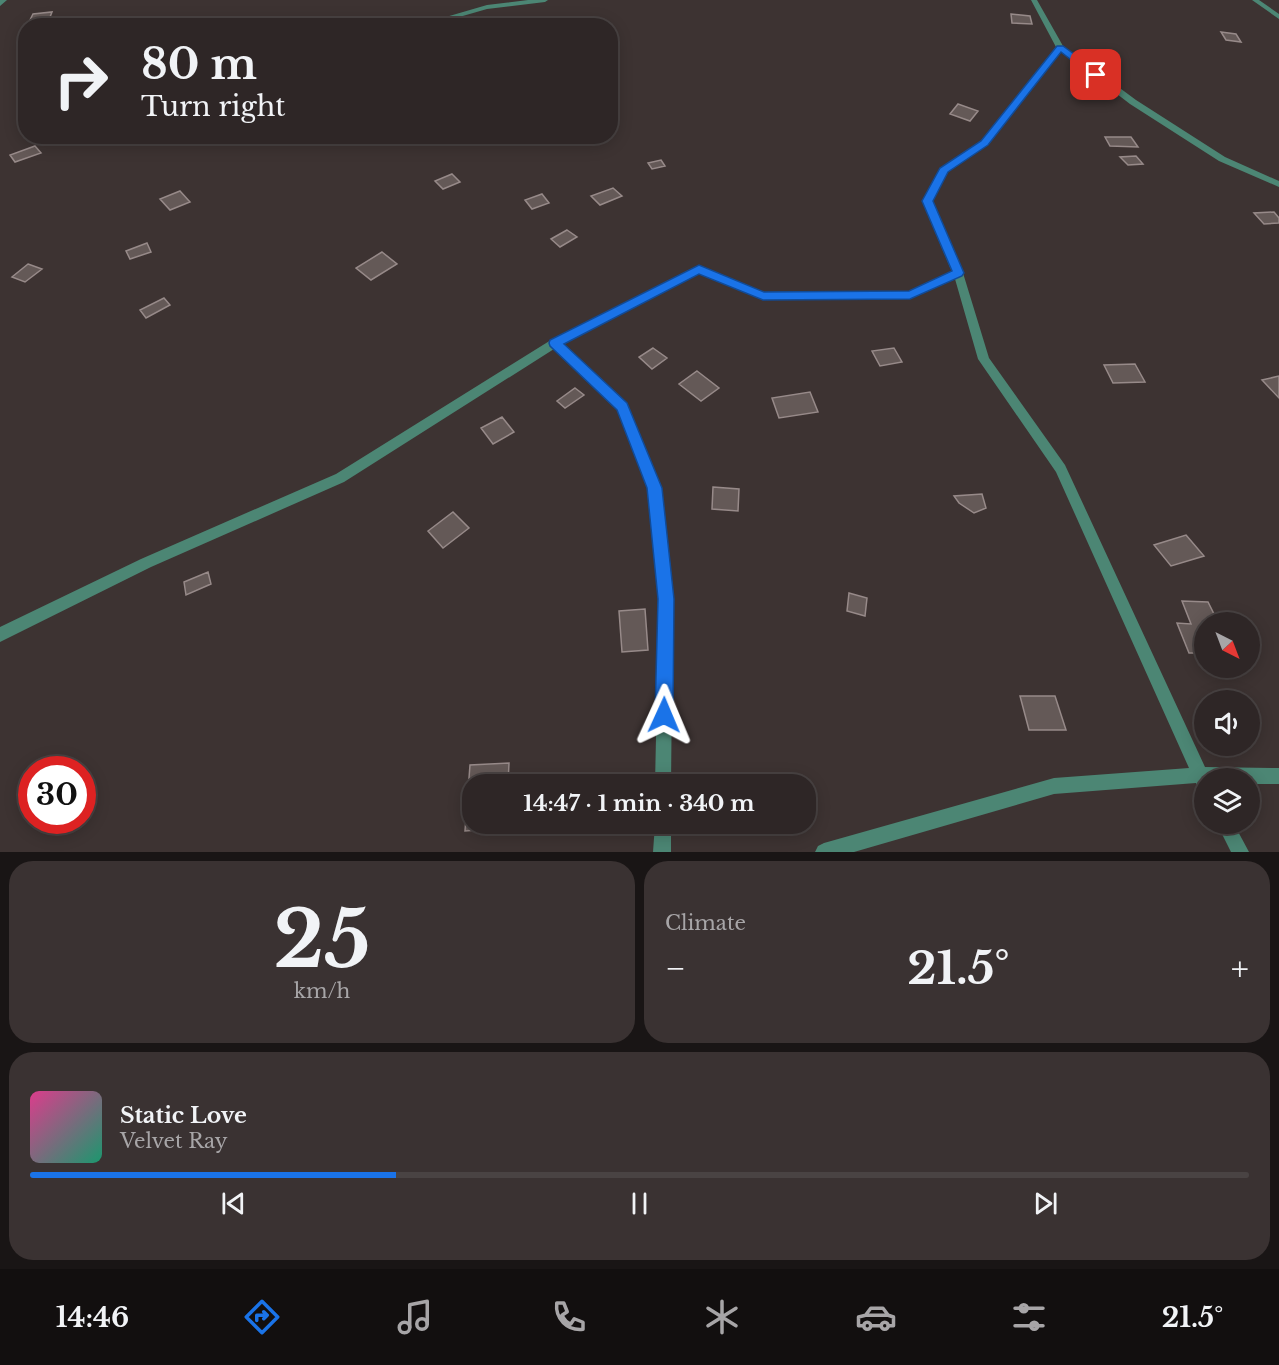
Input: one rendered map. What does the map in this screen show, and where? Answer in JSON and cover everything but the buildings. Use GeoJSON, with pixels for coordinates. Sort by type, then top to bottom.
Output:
{"type":"FeatureCollection","features":[{"type":"Feature","properties":{"kind":"street"},"geometry":{"type":"LineString","coordinates":[[0,4],[4,0]]}},
{"type":"Feature","properties":{"kind":"street"},"geometry":{"type":"LineString","coordinates":[[447,18],[487,7],[545,0]]}},
{"type":"Feature","properties":{"kind":"street"},"geometry":{"type":"LineString","coordinates":[[1034,0],[1060,47],[1133,102],[1212,153],[1279,184]]}},
{"type":"Feature","properties":{"kind":"street"},"geometry":{"type":"LineString","coordinates":[[1255,0],[1279,17]]}},
{"type":"Feature","properties":{"kind":"street"},"geometry":{"type":"LineString","coordinates":[[1060,47],[985,143],[944,170],[927,201],[958,273],[984,359],[1060,469],[1197,768]]}},
{"type":"Feature","properties":{"kind":"street"},"geometry":{"type":"LineString","coordinates":[[0,635],[147,563],[340,478],[555,343],[699,269],[763,296],[910,295],[958,273]]}},
{"type":"Feature","properties":{"kind":"street"},"geometry":{"type":"LineString","coordinates":[[555,343],[622,407],[654,488],[666,599],[663,774]]}},
{"type":"Feature","properties":{"kind":"street"},"geometry":{"type":"LineString","coordinates":[[1260,776],[1279,776]]}},
{"type":"Feature","properties":{"kind":"street"},"geometry":{"type":"LineString","coordinates":[[824,852],[869,837],[1054,786],[1194,778]]}},
{"type":"Feature","properties":{"kind":"street"},"geometry":{"type":"LineString","coordinates":[[662,852],[663,834]]}},
{"type":"Feature","properties":{"kind":"street"},"geometry":{"type":"LineString","coordinates":[[1231,834],[1240,852]]}},
{"type":"Feature","properties":{"kind":"route"},"geometry":{"type":"LineString","coordinates":[[664,715],[666,599],[654,488],[622,407],[555,343],[699,269],[763,296],[910,295],[958,273],[927,201],[944,170],[985,143],[1060,47],[1096,75]]}}]}
